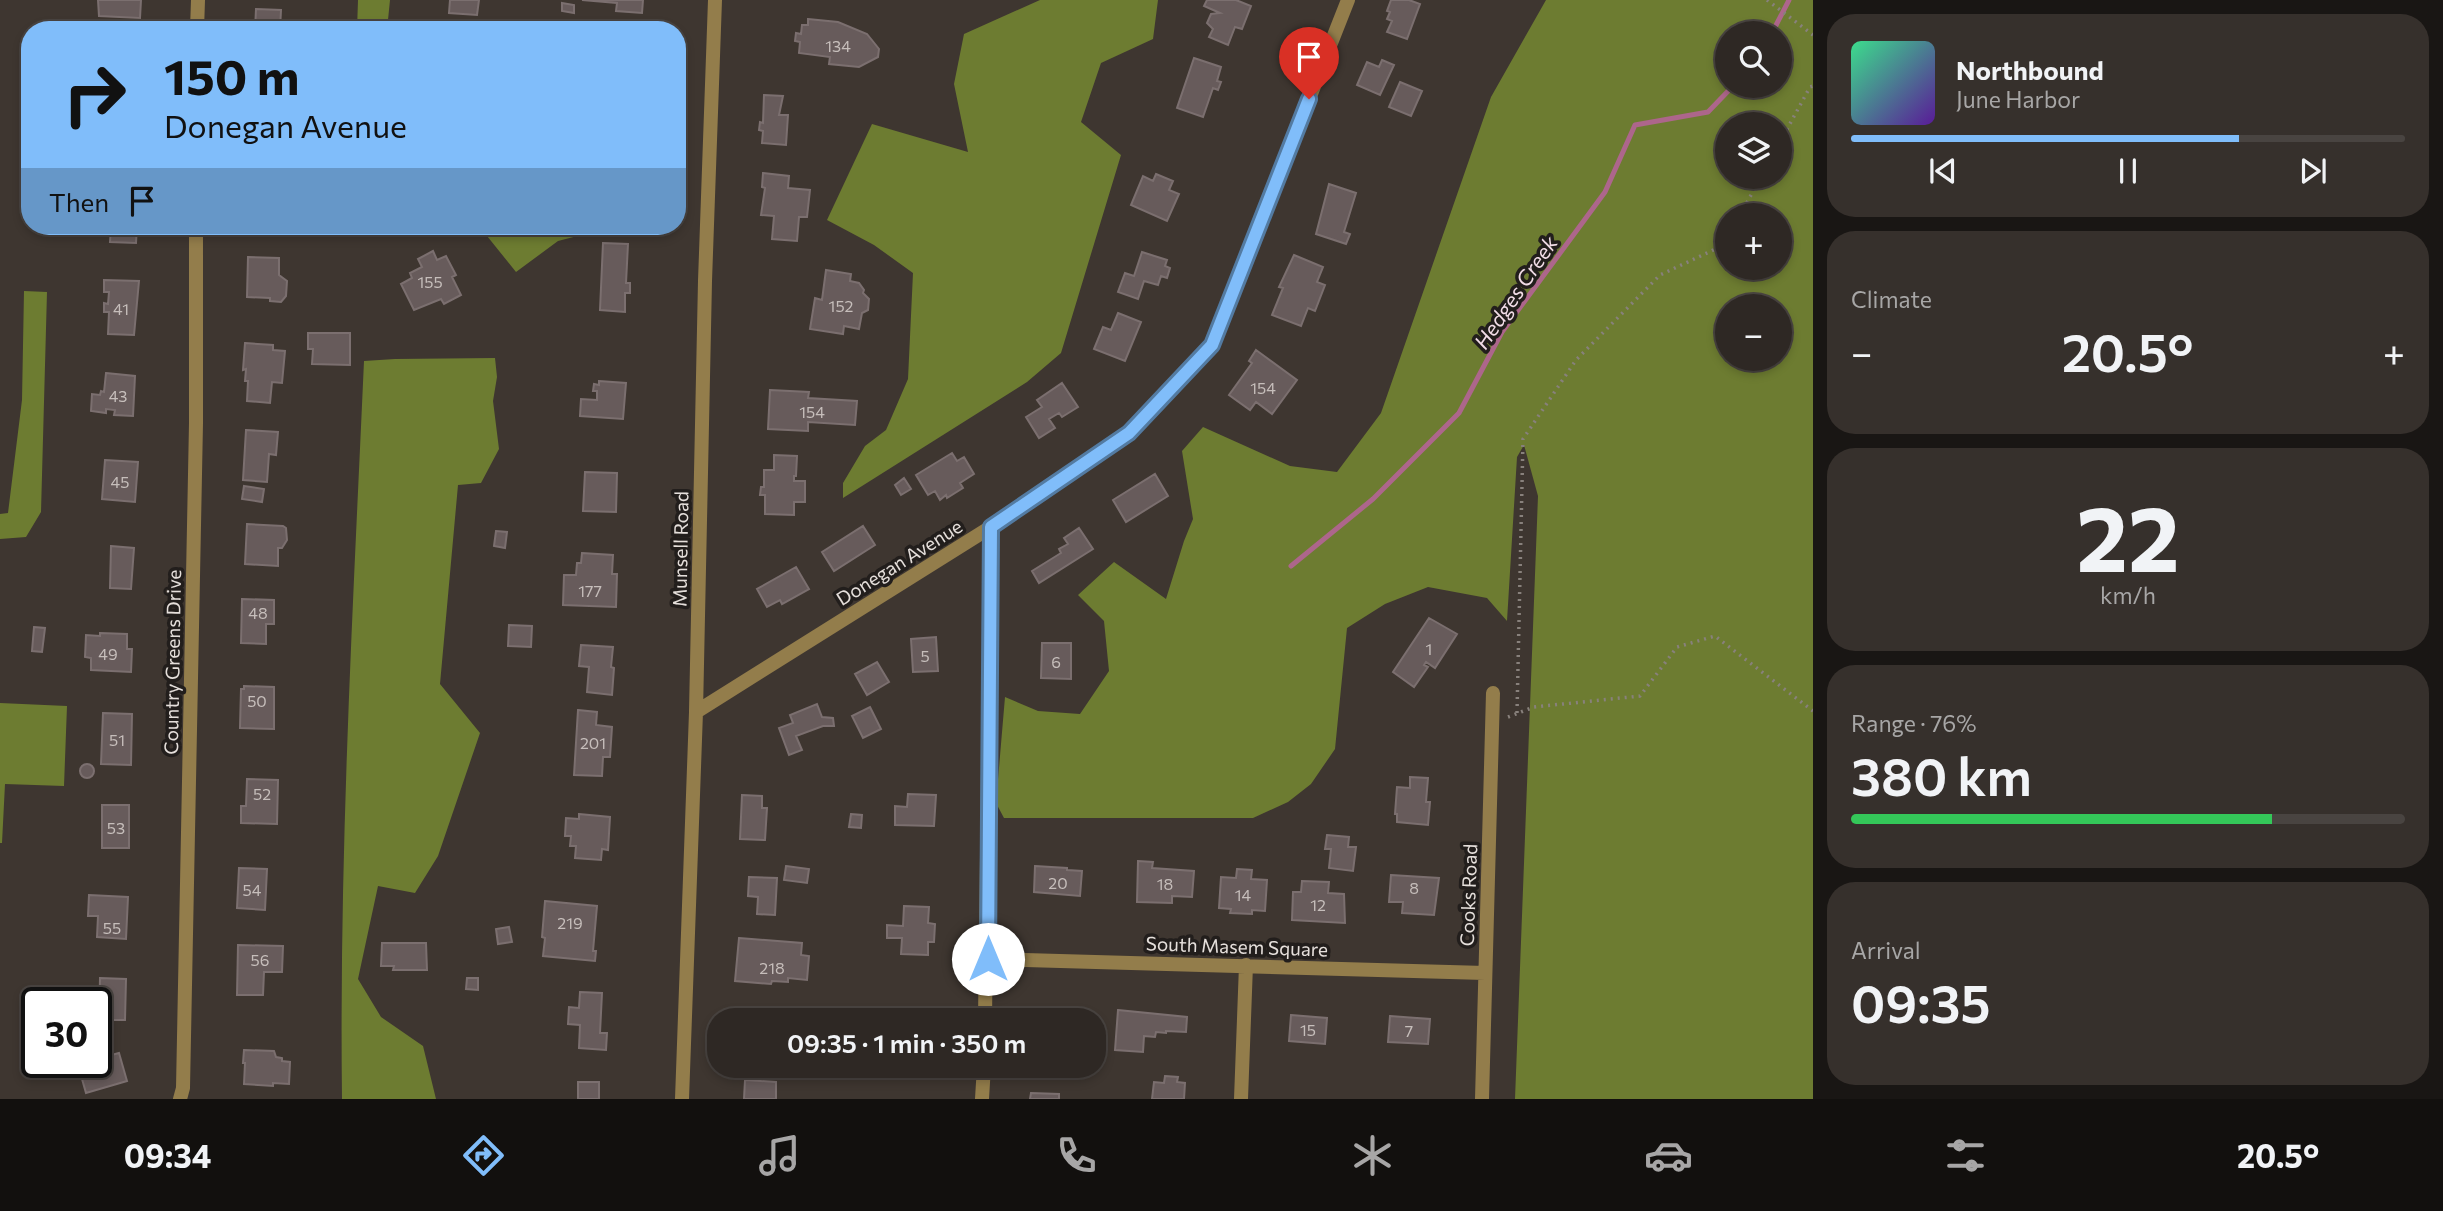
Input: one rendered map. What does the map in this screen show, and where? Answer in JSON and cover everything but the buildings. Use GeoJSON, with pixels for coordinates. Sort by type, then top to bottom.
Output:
{"type":"FeatureCollection","features":[{"type":"Feature","properties":{"kind":"street"},"geometry":{"type":"LineString","coordinates":[[197,21],[198,0]]}},
{"type":"Feature","properties":{"kind":"street","name":"Munsell Road"},"geometry":{"type":"LineString","coordinates":[[682,1099],[696,712],[705,281],[715,0]]}},
{"type":"Feature","properties":{"kind":"street","name":"Donegan Avenue"},"geometry":{"type":"LineString","coordinates":[[696,712],[991,527],[1129,433],[1212,345],[1348,0]]}},
{"type":"Feature","properties":{"kind":"street","name":"Country Greens Drive"},"geometry":{"type":"LineString","coordinates":[[180,1099],[184,1074],[195,479],[196,235]]}},
{"type":"Feature","properties":{"kind":"street"},"geometry":{"type":"LineString","coordinates":[[986,1008],[991,527]]}},
{"type":"Feature","properties":{"kind":"street","name":"Cooks Road"},"geometry":{"type":"LineString","coordinates":[[1482,1099],[1493,693]]}},
{"type":"Feature","properties":{"kind":"street","name":"South Masem Square"},"geometry":{"type":"LineString","coordinates":[[988,959],[1485,973]]}},
{"type":"Feature","properties":{"kind":"street"},"geometry":{"type":"LineString","coordinates":[[1241,1099],[1246,965]]}},
{"type":"Feature","properties":{"kind":"street"},"geometry":{"type":"LineString","coordinates":[[982,1099],[983,1078]]}},
{"type":"Feature","properties":{"kind":"path"},"geometry":{"type":"LineString","coordinates":[[1767,0],[1813,34]]}},
{"type":"Feature","properties":{"kind":"path"},"geometry":{"type":"LineString","coordinates":[[1792,120],[1813,86]]}},
{"type":"Feature","properties":{"kind":"path"},"geometry":{"type":"LineString","coordinates":[[1517,713],[1523,439],[1576,360],[1660,275],[1715,249]]}},
{"type":"Feature","properties":{"kind":"path"},"geometry":{"type":"LineString","coordinates":[[1492,723],[1534,707],[1640,696],[1677,647],[1715,636],[1813,710]]}},
{"type":"Feature","properties":{"kind":"green space"},"geometry":{"type":"Polygon","coordinates":[[[358,0],[390,0],[388,21],[357,21],[358,0]]]}},
{"type":"Feature","properties":{"kind":"green space"},"geometry":{"type":"Polygon","coordinates":[[[1040,0],[1158,0],[1153,39],[1101,63],[1081,122],[1121,155],[1061,353],[1027,382],[843,498],[843,483],[865,446],[886,430],[908,379],[913,273],[874,245],[827,220],[872,124],[968,152],[954,84],[964,34],[1040,0]]]}},
{"type":"Feature","properties":{"kind":"green space"},"geometry":{"type":"Polygon","coordinates":[[[1546,0],[1813,0],[1813,1099],[1515,1099],[1538,496],[1524,445],[1517,457],[1507,621],[1487,598],[1428,587],[1385,604],[1347,628],[1335,749],[1311,784],[1288,802],[1253,818],[1004,818],[996,803],[1005,697],[1038,711],[1080,714],[1109,671],[1104,621],[1078,595],[1114,562],[1166,599],[1193,519],[1182,451],[1203,427],[1290,466],[1337,472],[1381,413],[1491,97],[1546,0]]]}},
{"type":"Feature","properties":{"kind":"green space"},"geometry":{"type":"Polygon","coordinates":[[[486,235],[581,235],[558,241],[516,272],[486,235]]]}},
{"type":"Feature","properties":{"kind":"green space"},"geometry":{"type":"Polygon","coordinates":[[[24,291],[47,292],[41,512],[26,537],[0,539],[0,514],[8,513],[22,400],[24,291]]]}},
{"type":"Feature","properties":{"kind":"green space"},"geometry":{"type":"Polygon","coordinates":[[[495,358],[497,377],[493,401],[499,449],[481,483],[458,485],[440,684],[480,733],[438,856],[415,893],[378,886],[358,979],[381,1017],[423,1046],[436,1099],[342,1099],[345,822],[364,361],[495,358]]]}},
{"type":"Feature","properties":{"kind":"green space"},"geometry":{"type":"Polygon","coordinates":[[[0,703],[67,706],[64,786],[5,784],[2,843],[0,843],[0,703]]]}},
{"type":"Feature","properties":{"kind":"waterway","name":"Hedges Creek"},"geometry":{"type":"LineString","coordinates":[[1778,21],[1789,0]]}},
{"type":"Feature","properties":{"kind":"waterway","name":"Hedges Creek"},"geometry":{"type":"LineString","coordinates":[[1291,566],[1373,499],[1459,413],[1502,332],[1605,192],[1635,125],[1708,112],[1721,98]]}},
{"type":"Feature","properties":{"kind":"route"},"geometry":{"type":"LineString","coordinates":[[988,959],[991,527],[1129,433],[1212,345],[1309,99]]}}]}
